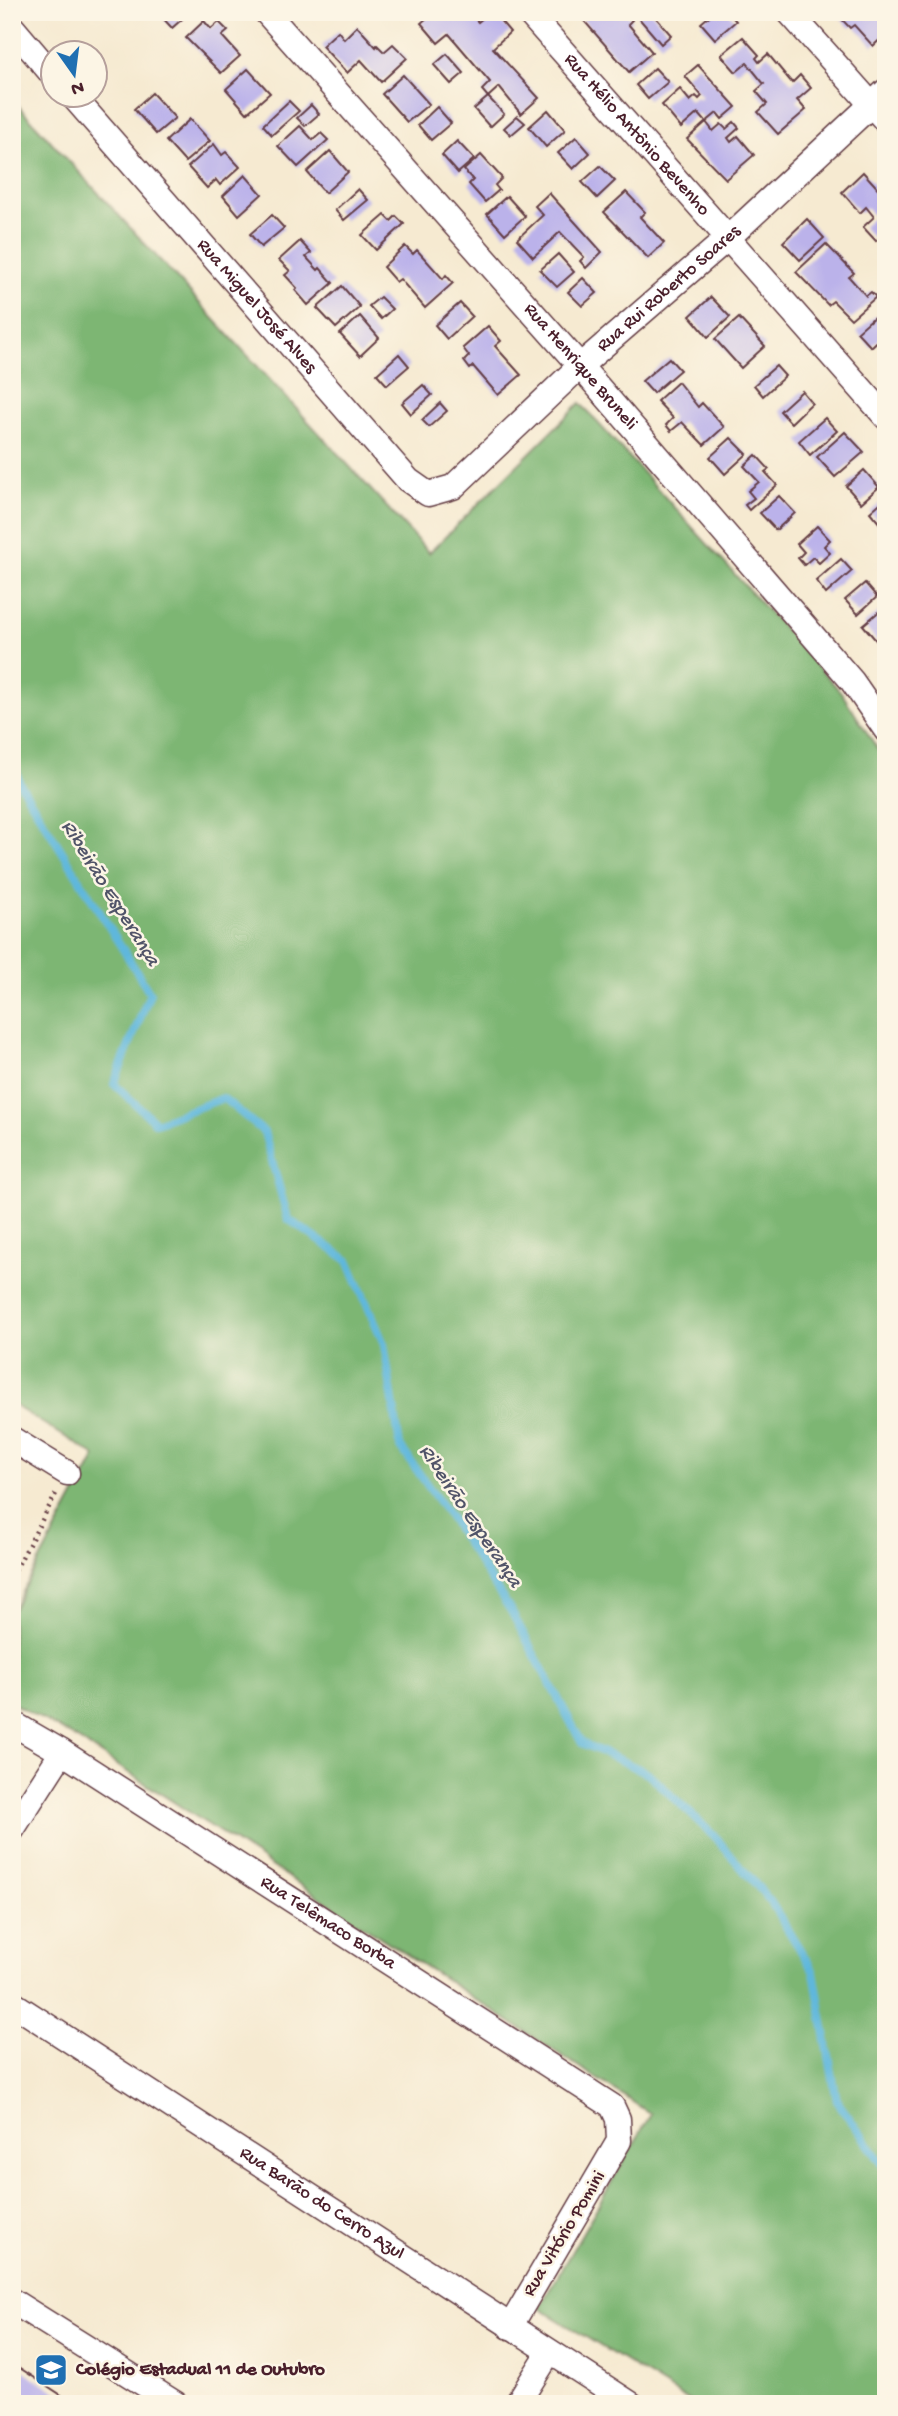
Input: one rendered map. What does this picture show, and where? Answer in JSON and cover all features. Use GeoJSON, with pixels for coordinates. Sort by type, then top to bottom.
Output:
{"type":"FeatureCollection","features":[{"type":"Feature","properties":{"kind":"street","name":"Rua Henrique Bruneli"},"geometry":{"type":"LineString","coordinates":[[266,12],[580,366],[852,681],[886,730]]}},
{"type":"Feature","properties":{"kind":"street","name":"Rua Hélio Antônio Bevenho"},"geometry":{"type":"LineString","coordinates":[[528,12],[886,417]]}},
{"type":"Feature","properties":{"kind":"street"},"geometry":{"type":"LineString","coordinates":[[789,12],[881,105]]}},
{"type":"Feature","properties":{"kind":"street"},"geometry":{"type":"LineString","coordinates":[[12,27],[38,58]]}},
{"type":"Feature","properties":{"kind":"street","name":"Rua Rui Roberto Soares"},"geometry":{"type":"LineString","coordinates":[[453,487],[580,366],[881,105]]}},
{"type":"Feature","properties":{"kind":"street","name":"Rua Miguel José Alves"},"geometry":{"type":"LineString","coordinates":[[83,108],[408,480],[428,494],[453,487]]}},
{"type":"Feature","properties":{"kind":"street"},"geometry":{"type":"LineString","coordinates":[[12,1439],[67,1473]]}},
{"type":"Feature","properties":{"kind":"street","name":"Rua Telêmaco Borba"},"geometry":{"type":"LineString","coordinates":[[12,1723],[62,1752],[612,2106],[618,2119],[619,2141]]}},
{"type":"Feature","properties":{"kind":"street"},"geometry":{"type":"LineString","coordinates":[[12,1830],[62,1752]]}},
{"type":"Feature","properties":{"kind":"street","name":"Rua Barão do Cerro Azul"},"geometry":{"type":"LineString","coordinates":[[12,2003],[631,2404]]}},
{"type":"Feature","properties":{"kind":"street","name":"Rua Vitório Pomini"},"geometry":{"type":"LineString","coordinates":[[510,2327],[619,2141]]}},
{"type":"Feature","properties":{"kind":"street"},"geometry":{"type":"LineString","coordinates":[[12,2301],[176,2404]]}},
{"type":"Feature","properties":{"kind":"street"},"geometry":{"type":"LineString","coordinates":[[517,2404],[549,2353]]}},
{"type":"Feature","properties":{"kind":"path"},"geometry":{"type":"LineString","coordinates":[[12,1576],[67,1473]]}},
{"type":"Feature","properties":{"kind":"green space"},"geometry":{"type":"Polygon","coordinates":[[[12,99],[429,553],[580,403],[841,692],[886,762],[886,2404],[694,2404],[539,2308],[651,2114],[71,1735],[12,1703],[12,1612],[96,1456],[12,1404],[12,99]]]}},
{"type":"Feature","properties":{"kind":"building"},"geometry":{"type":"Polygon","coordinates":[[[163,12],[190,12],[172,28],[160,15],[163,12]]]}},
{"type":"Feature","properties":{"kind":"building"},"geometry":{"type":"Polygon","coordinates":[[[434,12],[472,12],[478,22],[493,12],[510,32],[493,48],[539,98],[521,114],[499,87],[488,97],[482,90],[490,82],[449,34],[438,43],[421,23],[434,12]]]}},
{"type":"Feature","properties":{"kind":"building"},"geometry":{"type":"Polygon","coordinates":[[[625,12],[632,20],[628,24],[652,52],[629,72],[578,14],[625,12]]]}},
{"type":"Feature","properties":{"kind":"building"},"geometry":{"type":"Polygon","coordinates":[[[641,12],[651,12],[671,35],[661,44],[637,16],[641,12]]]}},
{"type":"Feature","properties":{"kind":"building"},"geometry":{"type":"Polygon","coordinates":[[[714,12],[728,12],[736,21],[715,39],[701,23],[714,12]]]}},
{"type":"Feature","properties":{"kind":"building"},"geometry":{"type":"Polygon","coordinates":[[[835,12],[886,12],[886,34],[873,46],[854,25],[850,28],[835,12]]]}},
{"type":"Feature","properties":{"kind":"building"},"geometry":{"type":"Polygon","coordinates":[[[204,21],[211,29],[219,22],[228,31],[222,36],[240,56],[221,73],[186,38],[204,21]]]}},
{"type":"Feature","properties":{"kind":"building"},"geometry":{"type":"Polygon","coordinates":[[[357,26],[376,47],[377,45],[384,52],[393,44],[407,58],[381,82],[361,60],[347,73],[322,46],[338,31],[344,39],[357,26]]]}},
{"type":"Feature","properties":{"kind":"building"},"geometry":{"type":"Polygon","coordinates":[[[743,37],[759,55],[756,58],[759,62],[768,54],[792,83],[800,75],[811,88],[797,100],[806,110],[778,134],[758,112],[767,104],[756,91],[764,84],[747,63],[736,72],[721,55],[743,37]]]}},
{"type":"Feature","properties":{"kind":"building"},"geometry":{"type":"Polygon","coordinates":[[[447,54],[464,73],[451,84],[434,65],[447,54]]]}},
{"type":"Feature","properties":{"kind":"building"},"geometry":{"type":"Polygon","coordinates":[[[698,65],[736,107],[722,119],[717,113],[706,122],[698,113],[681,128],[662,105],[680,89],[690,101],[696,96],[699,99],[702,96],[685,76],[698,65]]]}},
{"type":"Feature","properties":{"kind":"building"},"geometry":{"type":"Polygon","coordinates":[[[655,68],[668,82],[648,99],[636,85],[655,68]]]}},
{"type":"Feature","properties":{"kind":"building"},"geometry":{"type":"Polygon","coordinates":[[[248,69],[270,93],[247,113],[226,89],[248,69]]]}},
{"type":"Feature","properties":{"kind":"building"},"geometry":{"type":"Polygon","coordinates":[[[403,75],[429,104],[407,122],[382,94],[403,75]]]}},
{"type":"Feature","properties":{"kind":"building"},"geometry":{"type":"Polygon","coordinates":[[[152,93],[175,118],[156,134],[134,109],[152,93]]]}},
{"type":"Feature","properties":{"kind":"building"},"geometry":{"type":"Polygon","coordinates":[[[488,97],[504,114],[490,127],[474,109],[488,97]]]}},
{"type":"Feature","properties":{"kind":"building"},"geometry":{"type":"Polygon","coordinates":[[[289,101],[299,111],[272,135],[263,125],[289,101]]]}},
{"type":"Feature","properties":{"kind":"building"},"geometry":{"type":"Polygon","coordinates":[[[311,105],[319,114],[305,126],[297,118],[311,105]]]}},
{"type":"Feature","properties":{"kind":"building"},"geometry":{"type":"Polygon","coordinates":[[[437,107],[451,123],[431,140],[418,125],[437,107]]]}},
{"type":"Feature","properties":{"kind":"building"},"geometry":{"type":"Polygon","coordinates":[[[548,110],[565,130],[546,147],[529,127],[548,110]]]}},
{"type":"Feature","properties":{"kind":"building"},"geometry":{"type":"Polygon","coordinates":[[[517,116],[525,123],[511,135],[504,128],[517,116]]]}},
{"type":"Feature","properties":{"kind":"building"},"geometry":{"type":"Polygon","coordinates":[[[190,119],[210,141],[185,162],[166,141],[190,119]]]}},
{"type":"Feature","properties":{"kind":"building"},"geometry":{"type":"Polygon","coordinates":[[[706,122],[713,131],[721,124],[726,129],[734,122],[739,128],[728,138],[731,142],[738,136],[754,155],[726,179],[687,139],[706,122]]]}},
{"type":"Feature","properties":{"kind":"building"},"geometry":{"type":"Polygon","coordinates":[[[300,126],[313,140],[321,133],[328,140],[298,167],[278,146],[300,126]]]}},
{"type":"Feature","properties":{"kind":"building"},"geometry":{"type":"Polygon","coordinates":[[[576,137],[590,153],[573,169],[558,153],[576,137]]]}},
{"type":"Feature","properties":{"kind":"building"},"geometry":{"type":"Polygon","coordinates":[[[457,141],[474,159],[458,173],[442,155],[457,141]]]}},
{"type":"Feature","properties":{"kind":"building"},"geometry":{"type":"Polygon","coordinates":[[[214,144],[222,155],[226,152],[240,167],[220,185],[216,180],[207,188],[188,167],[214,144]]]}},
{"type":"Feature","properties":{"kind":"building"},"geometry":{"type":"Polygon","coordinates":[[[330,151],[348,172],[325,193],[307,172],[330,151]]]}},
{"type":"Feature","properties":{"kind":"building"},"geometry":{"type":"Polygon","coordinates":[[[481,155],[502,178],[495,185],[499,190],[485,202],[469,184],[473,180],[464,170],[481,155]]]}},
{"type":"Feature","properties":{"kind":"building"},"geometry":{"type":"Polygon","coordinates":[[[600,166],[615,181],[597,198],[582,182],[600,166]]]}},
{"type":"Feature","properties":{"kind":"building"},"geometry":{"type":"Polygon","coordinates":[[[863,172],[882,193],[886,189],[886,232],[876,241],[863,227],[874,217],[866,207],[860,213],[842,192],[863,172]]]}},
{"type":"Feature","properties":{"kind":"building"},"geometry":{"type":"Polygon","coordinates":[[[245,175],[262,194],[239,215],[223,196],[245,175]]]}},
{"type":"Feature","properties":{"kind":"building"},"geometry":{"type":"Polygon","coordinates":[[[358,189],[368,200],[344,220],[335,210],[358,189]]]}},
{"type":"Feature","properties":{"kind":"building"},"geometry":{"type":"Polygon","coordinates":[[[626,192],[645,212],[640,217],[664,243],[648,258],[604,212],[626,192]]]}},
{"type":"Feature","properties":{"kind":"building"},"geometry":{"type":"Polygon","coordinates":[[[549,193],[602,252],[586,268],[580,261],[584,257],[560,232],[533,257],[517,239],[543,215],[535,206],[549,193]]]}},
{"type":"Feature","properties":{"kind":"building"},"geometry":{"type":"Polygon","coordinates":[[[507,196],[525,216],[505,234],[487,214],[507,196]]]}},
{"type":"Feature","properties":{"kind":"building"},"geometry":{"type":"Polygon","coordinates":[[[272,215],[284,228],[261,247],[250,234],[272,215]]]}},
{"type":"Feature","properties":{"kind":"building"},"geometry":{"type":"Polygon","coordinates":[[[385,215],[391,221],[396,216],[404,224],[376,250],[362,235],[385,215]]]}},
{"type":"Feature","properties":{"kind":"building"},"geometry":{"type":"Polygon","coordinates":[[[807,219],[824,238],[800,260],[783,242],[807,219]]]}},
{"type":"Feature","properties":{"kind":"building"},"geometry":{"type":"Polygon","coordinates":[[[300,241],[311,253],[306,257],[333,283],[308,305],[285,275],[290,271],[279,260],[300,241]]]}},
{"type":"Feature","properties":{"kind":"building"},"geometry":{"type":"Polygon","coordinates":[[[826,244],[854,273],[849,277],[866,296],[871,292],[876,297],[851,319],[833,301],[828,305],[796,272],[826,244]]]}},
{"type":"Feature","properties":{"kind":"building"},"geometry":{"type":"Polygon","coordinates":[[[405,246],[413,254],[417,250],[443,279],[446,275],[453,283],[425,308],[400,279],[396,282],[383,267],[405,246]]]}},
{"type":"Feature","properties":{"kind":"building"},"geometry":{"type":"Polygon","coordinates":[[[558,254],[574,272],[557,287],[540,270],[558,254]]]}},
{"type":"Feature","properties":{"kind":"building"},"geometry":{"type":"Polygon","coordinates":[[[583,278],[597,293],[582,306],[568,292],[583,278]]]}},
{"type":"Feature","properties":{"kind":"building"},"geometry":{"type":"Polygon","coordinates":[[[342,286],[360,307],[336,328],[317,308],[342,286]]]}},
{"type":"Feature","properties":{"kind":"building"},"geometry":{"type":"Polygon","coordinates":[[[380,297],[392,309],[381,319],[369,306],[380,297]]]}},
{"type":"Feature","properties":{"kind":"building"},"geometry":{"type":"Polygon","coordinates":[[[711,297],[730,317],[708,337],[690,316],[711,297]]]}},
{"type":"Feature","properties":{"kind":"building"},"geometry":{"type":"Polygon","coordinates":[[[460,303],[472,316],[447,339],[435,325],[460,303]]]}},
{"type":"Feature","properties":{"kind":"building"},"geometry":{"type":"Polygon","coordinates":[[[360,316],[379,338],[360,356],[340,334],[360,316]]]}},
{"type":"Feature","properties":{"kind":"building"},"geometry":{"type":"Polygon","coordinates":[[[875,316],[886,327],[886,333],[871,347],[857,332],[875,316]]]}},
{"type":"Feature","properties":{"kind":"building"},"geometry":{"type":"Polygon","coordinates":[[[739,318],[765,346],[741,368],[715,339],[739,318]]]}},
{"type":"Feature","properties":{"kind":"building"},"geometry":{"type":"Polygon","coordinates":[[[488,326],[501,341],[495,346],[521,375],[498,395],[473,366],[470,369],[464,361],[469,356],[463,348],[488,326]]]}},
{"type":"Feature","properties":{"kind":"building"},"geometry":{"type":"Polygon","coordinates":[[[399,354],[409,366],[387,385],[377,374],[399,354]]]}},
{"type":"Feature","properties":{"kind":"building"},"geometry":{"type":"Polygon","coordinates":[[[669,358],[680,370],[653,393],[642,381],[669,358]]]}},
{"type":"Feature","properties":{"kind":"building"},"geometry":{"type":"Polygon","coordinates":[[[776,366],[785,376],[763,396],[754,385],[776,366]]]}},
{"type":"Feature","properties":{"kind":"building"},"geometry":{"type":"Polygon","coordinates":[[[678,382],[698,407],[702,403],[724,427],[704,445],[682,422],[671,431],[666,425],[673,418],[657,401],[678,382]]]}},
{"type":"Feature","properties":{"kind":"building"},"geometry":{"type":"Polygon","coordinates":[[[423,385],[432,395],[411,414],[402,403],[423,385]]]}},
{"type":"Feature","properties":{"kind":"building"},"geometry":{"type":"Polygon","coordinates":[[[802,391],[812,403],[791,423],[780,411],[802,391]]]}},
{"type":"Feature","properties":{"kind":"building"},"geometry":{"type":"Polygon","coordinates":[[[440,403],[447,411],[429,427],[422,420],[440,403]]]}},
{"type":"Feature","properties":{"kind":"building"},"geometry":{"type":"Polygon","coordinates":[[[825,418],[837,431],[810,455],[799,441],[825,418]]]}},
{"type":"Feature","properties":{"kind":"building"},"geometry":{"type":"Polygon","coordinates":[[[845,432],[864,452],[835,477],[817,457],[845,432]]]}},
{"type":"Feature","properties":{"kind":"building"},"geometry":{"type":"Polygon","coordinates":[[[731,438],[747,454],[725,474],[710,457],[731,438]]]}},
{"type":"Feature","properties":{"kind":"building"},"geometry":{"type":"Polygon","coordinates":[[[756,455],[769,469],[765,472],[777,485],[749,510],[745,505],[754,498],[748,491],[759,482],[744,466],[756,455]]]}},
{"type":"Feature","properties":{"kind":"building"},"geometry":{"type":"Polygon","coordinates":[[[864,470],[879,487],[861,503],[846,486],[864,470]]]}},
{"type":"Feature","properties":{"kind":"building"},"geometry":{"type":"Polygon","coordinates":[[[779,496],[795,513],[776,530],[760,513],[779,496]]]}},
{"type":"Feature","properties":{"kind":"building"},"geometry":{"type":"Polygon","coordinates":[[[886,498],[886,531],[870,512],[886,498]]]}},
{"type":"Feature","properties":{"kind":"building"},"geometry":{"type":"Polygon","coordinates":[[[817,526],[830,540],[824,546],[830,553],[819,563],[813,557],[804,565],[798,558],[804,552],[797,544],[817,526]]]}},
{"type":"Feature","properties":{"kind":"building"},"geometry":{"type":"Polygon","coordinates":[[[841,559],[852,571],[826,594],[816,581],[841,559]]]}},
{"type":"Feature","properties":{"kind":"building"},"geometry":{"type":"Polygon","coordinates":[[[865,583],[877,597],[858,614],[845,600],[865,583]]]}},
{"type":"Feature","properties":{"kind":"building"},"geometry":{"type":"Polygon","coordinates":[[[882,609],[886,613],[886,640],[880,645],[863,625],[882,609]]]}},
{"type":"Feature","properties":{"kind":"building"},"geometry":{"type":"Polygon","coordinates":[[[12,2363],[75,2404],[12,2404],[12,2363]]]}},
{"type":"Feature","properties":{"kind":"waterway","name":"Ribeirão Esperança"},"geometry":{"type":"LineString","coordinates":[[12,756],[19,782],[150,993],[114,1084],[156,1123],[223,1098],[264,1132],[288,1219],[348,1260],[384,1344],[400,1446],[511,1611],[582,1743],[648,1773],[716,1838],[770,1901],[814,1972],[837,2101],[886,2169]]}},
{"type":"Feature","properties":{"kind":"place","name":"Colégio Estadual 11 de Outubro"},"geometry":{"type":"Point","coordinates":[51,2370]}}]}
